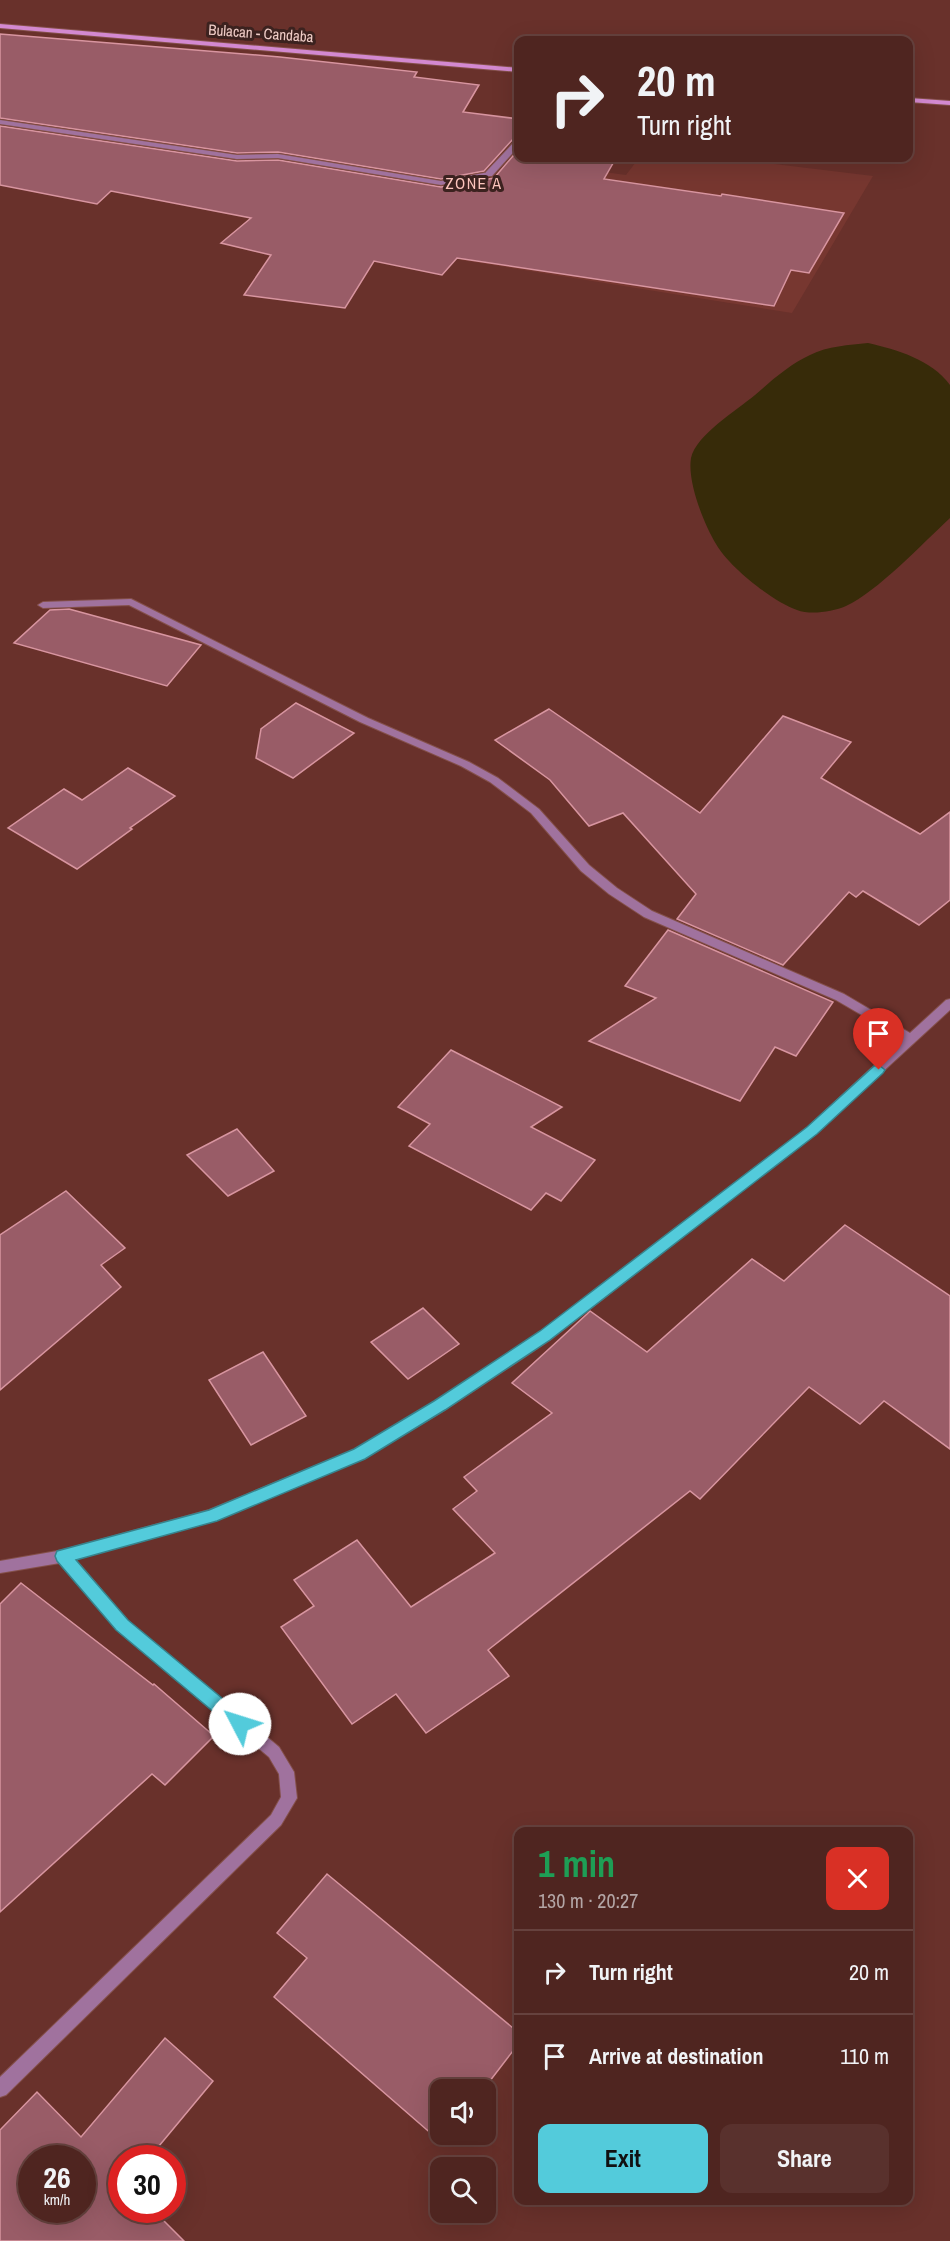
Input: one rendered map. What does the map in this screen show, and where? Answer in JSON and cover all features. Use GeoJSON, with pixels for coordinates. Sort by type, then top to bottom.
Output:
{"type":"FeatureCollection","features":[{"type":"Feature","properties":{"kind":"main road","name":"Bulacan - Candaba"},"geometry":{"type":"LineString","coordinates":[[0,26],[514,70]]}},
{"type":"Feature","properties":{"kind":"main road"},"geometry":{"type":"LineString","coordinates":[[913,100],[950,103]]}},
{"type":"Feature","properties":{"kind":"street"},"geometry":{"type":"LineString","coordinates":[[0,122],[237,157],[278,156],[441,183],[489,174],[514,147]]}},
{"type":"Feature","properties":{"kind":"street"},"geometry":{"type":"LineString","coordinates":[[43,605],[131,602],[363,720],[465,764],[494,780],[536,811],[585,868],[613,891],[648,914],[840,997],[912,1039]]}},
{"type":"Feature","properties":{"kind":"street"},"geometry":{"type":"LineString","coordinates":[[0,1567],[63,1556],[211,1516],[359,1454],[440,1406],[545,1336],[812,1130],[950,1003]]}},
{"type":"Feature","properties":{"kind":"street"},"geometry":{"type":"LineString","coordinates":[[0,2089],[276,1820],[289,1798],[286,1772],[274,1752],[122,1625],[63,1556]]}},
{"type":"Feature","properties":{"kind":"shaded area"},"geometry":{"type":"Polygon","coordinates":[[[529,162],[626,175],[636,162],[758,162],[873,176],[792,313],[461,260],[495,207],[529,162]]]}},
{"type":"Feature","properties":{"kind":"shaded area"},"geometry":{"type":"Polygon","coordinates":[[[868,343],[923,362],[933,368],[950,385],[950,518],[900,566],[858,599],[834,610],[815,613],[802,612],[787,606],[764,591],[741,573],[722,553],[711,536],[697,503],[690,468],[691,458],[694,449],[709,432],[795,363],[824,350],[868,343]]]}},
{"type":"Feature","properties":{"kind":"building"},"geometry":{"type":"Polygon","coordinates":[[[0,34],[280,57],[417,72],[414,77],[479,85],[463,112],[514,118],[514,138],[484,171],[441,179],[278,152],[237,153],[0,118],[0,34]]]}},
{"type":"Feature","properties":{"kind":"building"},"geometry":{"type":"Polygon","coordinates":[[[0,126],[237,161],[278,160],[441,187],[494,178],[514,155],[514,162],[614,162],[604,179],[844,213],[809,273],[791,270],[774,306],[457,258],[442,275],[374,261],[345,308],[244,295],[271,255],[221,243],[251,218],[111,191],[97,204],[0,185],[0,126]]]}},
{"type":"Feature","properties":{"kind":"building"},"geometry":{"type":"Polygon","coordinates":[[[69,609],[201,645],[167,686],[14,643],[50,610],[69,609]]]}},
{"type":"Feature","properties":{"kind":"building"},"geometry":{"type":"Polygon","coordinates":[[[296,703],[354,733],[293,778],[256,758],[261,729],[296,703]]]}},
{"type":"Feature","properties":{"kind":"building"},"geometry":{"type":"Polygon","coordinates":[[[549,709],[700,813],[783,716],[851,742],[821,778],[920,834],[950,812],[950,900],[919,925],[863,891],[856,897],[849,892],[783,965],[677,919],[696,894],[623,813],[589,826],[550,780],[495,740],[549,709]]]}},
{"type":"Feature","properties":{"kind":"building"},"geometry":{"type":"Polygon","coordinates":[[[128,768],[175,796],[77,869],[8,828],[64,789],[82,800],[128,768]]]}},
{"type":"Feature","properties":{"kind":"building"},"geometry":{"type":"Polygon","coordinates":[[[668,930],[833,1002],[796,1056],[775,1047],[740,1101],[589,1041],[656,998],[625,986],[668,930]]]}},
{"type":"Feature","properties":{"kind":"building"},"geometry":{"type":"Polygon","coordinates":[[[451,1050],[562,1107],[531,1127],[595,1160],[561,1201],[546,1193],[531,1210],[409,1146],[430,1124],[398,1107],[451,1050]]]}},
{"type":"Feature","properties":{"kind":"building"},"geometry":{"type":"Polygon","coordinates":[[[237,1129],[274,1171],[228,1196],[187,1155],[237,1129]]]}},
{"type":"Feature","properties":{"kind":"building"},"geometry":{"type":"Polygon","coordinates":[[[66,1191],[125,1248],[101,1265],[121,1287],[0,1390],[0,1235],[66,1191]]]}},
{"type":"Feature","properties":{"kind":"building"},"geometry":{"type":"Polygon","coordinates":[[[845,1225],[950,1296],[950,1449],[884,1401],[860,1424],[809,1387],[700,1499],[690,1491],[488,1650],[509,1676],[426,1733],[396,1694],[352,1724],[281,1627],[314,1606],[294,1580],[357,1540],[411,1607],[495,1553],[453,1509],[477,1491],[464,1477],[552,1413],[512,1383],[590,1311],[647,1352],[752,1259],[784,1281],[845,1225]]]}},
{"type":"Feature","properties":{"kind":"building"},"geometry":{"type":"Polygon","coordinates":[[[423,1308],[459,1344],[408,1379],[371,1342],[423,1308]]]}},
{"type":"Feature","properties":{"kind":"building"},"geometry":{"type":"Polygon","coordinates":[[[263,1352],[306,1416],[251,1445],[209,1380],[263,1352]]]}},
{"type":"Feature","properties":{"kind":"building"},"geometry":{"type":"Polygon","coordinates":[[[21,1583],[154,1684],[214,1736],[165,1785],[152,1774],[0,1912],[0,1604],[21,1583]]]}},
{"type":"Feature","properties":{"kind":"building"},"geometry":{"type":"Polygon","coordinates":[[[327,1874],[514,2029],[514,2050],[491,2079],[430,2079],[430,2133],[274,1997],[307,1958],[277,1933],[327,1874]]]}},
{"type":"Feature","properties":{"kind":"building"},"geometry":{"type":"Polygon","coordinates":[[[165,2038],[213,2081],[160,2145],[108,2145],[108,2223],[166,2223],[184,2241],[0,2241],[0,2130],[37,2092],[81,2137],[165,2038]]]}},
{"type":"Feature","properties":{"kind":"district","name":"ZONE A"},"geometry":{"type":"Point","coordinates":[474,183]}},
{"type":"Feature","properties":{"kind":"route"},"geometry":{"type":"LineString","coordinates":[[240,1724],[122,1625],[63,1556],[211,1516],[359,1454],[440,1406],[545,1336],[812,1130],[879,1070]]}}]}
